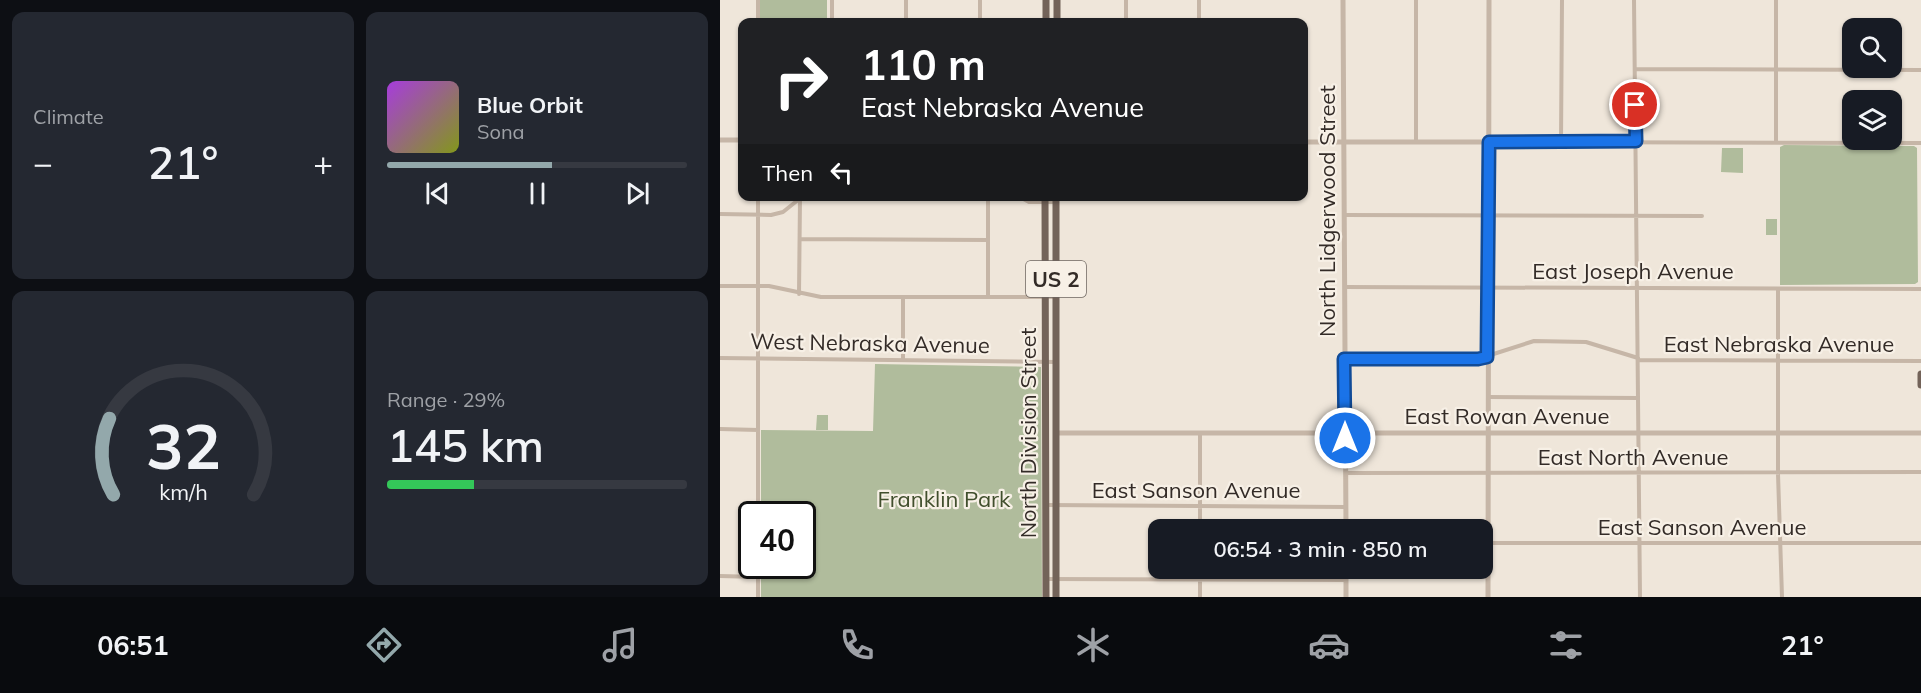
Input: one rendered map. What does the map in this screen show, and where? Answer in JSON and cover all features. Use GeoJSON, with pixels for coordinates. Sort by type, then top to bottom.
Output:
{"type":"FeatureCollection","features":[{"type":"Feature","properties":{"kind":"main road"},"geometry":{"type":"LineString","coordinates":[[1046,0],[1046,18]]}},
{"type":"Feature","properties":{"kind":"main road"},"geometry":{"type":"LineString","coordinates":[[1057,0],[1057,18]]}},
{"type":"Feature","properties":{"kind":"main road","name":"North Division Street"},"geometry":{"type":"LineString","coordinates":[[1045,201],[1046,597]]}},
{"type":"Feature","properties":{"kind":"main road","name":"North Division Street"},"geometry":{"type":"LineString","coordinates":[[1056,201],[1056,597]]}},
{"type":"Feature","properties":{"kind":"main road"},"geometry":{"type":"LineString","coordinates":[[1921,374],[1921,385]]}},
{"type":"Feature","properties":{"kind":"street"},"geometry":{"type":"LineString","coordinates":[[758,0],[758,18]]}},
{"type":"Feature","properties":{"kind":"street"},"geometry":{"type":"LineString","coordinates":[[832,0],[832,18]]}},
{"type":"Feature","properties":{"kind":"street"},"geometry":{"type":"LineString","coordinates":[[906,0],[906,18]]}},
{"type":"Feature","properties":{"kind":"street"},"geometry":{"type":"LineString","coordinates":[[980,0],[980,18]]}},
{"type":"Feature","properties":{"kind":"street"},"geometry":{"type":"LineString","coordinates":[[1126,0],[1126,18]]}},
{"type":"Feature","properties":{"kind":"street"},"geometry":{"type":"LineString","coordinates":[[1199,0],[1199,18]]}},
{"type":"Feature","properties":{"kind":"street","name":"North Lidgerwood Street"},"geometry":{"type":"LineString","coordinates":[[1343,0],[1346,519]]}},
{"type":"Feature","properties":{"kind":"street"},"geometry":{"type":"LineString","coordinates":[[1416,0],[1416,142]]}},
{"type":"Feature","properties":{"kind":"street"},"geometry":{"type":"LineString","coordinates":[[1486,519],[1489,0]]}},
{"type":"Feature","properties":{"kind":"street"},"geometry":{"type":"LineString","coordinates":[[1561,142],[1562,0]]}},
{"type":"Feature","properties":{"kind":"street"},"geometry":{"type":"LineString","coordinates":[[1634,0],[1640,597]]}},
{"type":"Feature","properties":{"kind":"street"},"geometry":{"type":"LineString","coordinates":[[1776,0],[1776,142]]}},
{"type":"Feature","properties":{"kind":"street"},"geometry":{"type":"LineString","coordinates":[[1635,69],[1921,70]]}},
{"type":"Feature","properties":{"kind":"street"},"geometry":{"type":"LineString","coordinates":[[720,140],[738,140]]}},
{"type":"Feature","properties":{"kind":"street"},"geometry":{"type":"LineString","coordinates":[[1308,142],[1921,143]]}},
{"type":"Feature","properties":{"kind":"street"},"geometry":{"type":"LineString","coordinates":[[758,201],[758,501]]}},
{"type":"Feature","properties":{"kind":"street"},"geometry":{"type":"LineString","coordinates":[[720,214],[771,215],[783,212],[797,201]]}},
{"type":"Feature","properties":{"kind":"street"},"geometry":{"type":"LineString","coordinates":[[799,294],[801,201]]}},
{"type":"Feature","properties":{"kind":"street"},"geometry":{"type":"LineString","coordinates":[[988,201],[988,297]]}},
{"type":"Feature","properties":{"kind":"street"},"geometry":{"type":"LineString","coordinates":[[1344,215],[1702,216]]}},
{"type":"Feature","properties":{"kind":"street"},"geometry":{"type":"LineString","coordinates":[[800,239],[988,240]]}},
{"type":"Feature","properties":{"kind":"street"},"geometry":{"type":"LineString","coordinates":[[720,286],[778,288],[821,297],[1056,297]]}},
{"type":"Feature","properties":{"kind":"street","name":"East Joseph Avenue"},"geometry":{"type":"LineString","coordinates":[[1344,287],[1921,289]]}},
{"type":"Feature","properties":{"kind":"street"},"geometry":{"type":"LineString","coordinates":[[1778,289],[1778,474],[1782,597]]}},
{"type":"Feature","properties":{"kind":"street"},"geometry":{"type":"LineString","coordinates":[[903,297],[903,360]]}},
{"type":"Feature","properties":{"kind":"street","name":"East Nebraska Avenue"},"geometry":{"type":"LineString","coordinates":[[1344,359],[1478,359],[1534,341],[1586,342],[1638,359],[1921,361]]}},
{"type":"Feature","properties":{"kind":"street","name":"West Nebraska Avenue"},"geometry":{"type":"LineString","coordinates":[[720,358],[1056,362]]}},
{"type":"Feature","properties":{"kind":"street"},"geometry":{"type":"LineString","coordinates":[[1487,397],[1638,398]]}},
{"type":"Feature","properties":{"kind":"street"},"geometry":{"type":"LineString","coordinates":[[720,429],[758,430]]}},
{"type":"Feature","properties":{"kind":"street","name":"East Rowan Avenue"},"geometry":{"type":"LineString","coordinates":[[1056,433],[1921,433]]}},
{"type":"Feature","properties":{"kind":"street"},"geometry":{"type":"LineString","coordinates":[[1200,433],[1200,519]]}},
{"type":"Feature","properties":{"kind":"street","name":"East North Avenue"},"geometry":{"type":"LineString","coordinates":[[1346,473],[1921,472]]}},
{"type":"Feature","properties":{"kind":"street","name":"East Sanson Avenue"},"geometry":{"type":"LineString","coordinates":[[1046,505],[1346,507]]}},
{"type":"Feature","properties":{"kind":"street","name":"East Sanson Avenue"},"geometry":{"type":"LineString","coordinates":[[1493,543],[1921,543]]}},
{"type":"Feature","properties":{"kind":"street"},"geometry":{"type":"LineString","coordinates":[[720,576],[738,576]]}},
{"type":"Feature","properties":{"kind":"street"},"geometry":{"type":"LineString","coordinates":[[758,579],[758,597]]}},
{"type":"Feature","properties":{"kind":"street"},"geometry":{"type":"LineString","coordinates":[[1046,579],[1148,579]]}},
{"type":"Feature","properties":{"kind":"street"},"geometry":{"type":"LineString","coordinates":[[1200,597],[1200,579],[1346,580],[1346,597]]}},
{"type":"Feature","properties":{"kind":"street"},"geometry":{"type":"LineString","coordinates":[[1487,579],[1488,597]]}},
{"type":"Feature","properties":{"kind":"green space"},"geometry":{"type":"Polygon","coordinates":[[[760,0],[827,0],[827,18],[760,18],[760,0]]]}},
{"type":"Feature","properties":{"kind":"green space"},"geometry":{"type":"Polygon","coordinates":[[[1784,145],[1842,145],[1842,150],[1902,150],[1902,146],[1917,148],[1918,282],[1915,284],[1780,285],[1780,147],[1784,145]]]}},
{"type":"Feature","properties":{"kind":"green space"},"geometry":{"type":"Polygon","coordinates":[[[1722,148],[1743,148],[1743,173],[1721,172],[1722,148]]]}},
{"type":"Feature","properties":{"kind":"green space"},"geometry":{"type":"Polygon","coordinates":[[[1766,219],[1777,219],[1777,235],[1766,235],[1766,219]]]}},
{"type":"Feature","properties":{"kind":"green space","name":"Franklin Park"},"geometry":{"type":"Polygon","coordinates":[[[875,364],[1041,367],[1042,597],[761,597],[761,579],[816,579],[816,501],[761,501],[761,430],[873,431],[875,364]]]}},
{"type":"Feature","properties":{"kind":"green space"},"geometry":{"type":"Polygon","coordinates":[[[817,415],[828,415],[828,430],[816,430],[817,415]]]}},
{"type":"Feature","properties":{"kind":"route"},"geometry":{"type":"LineString","coordinates":[[1345,438],[1344,359],[1478,359],[1487,357],[1489,142],[1636,141],[1635,105]]}}]}
